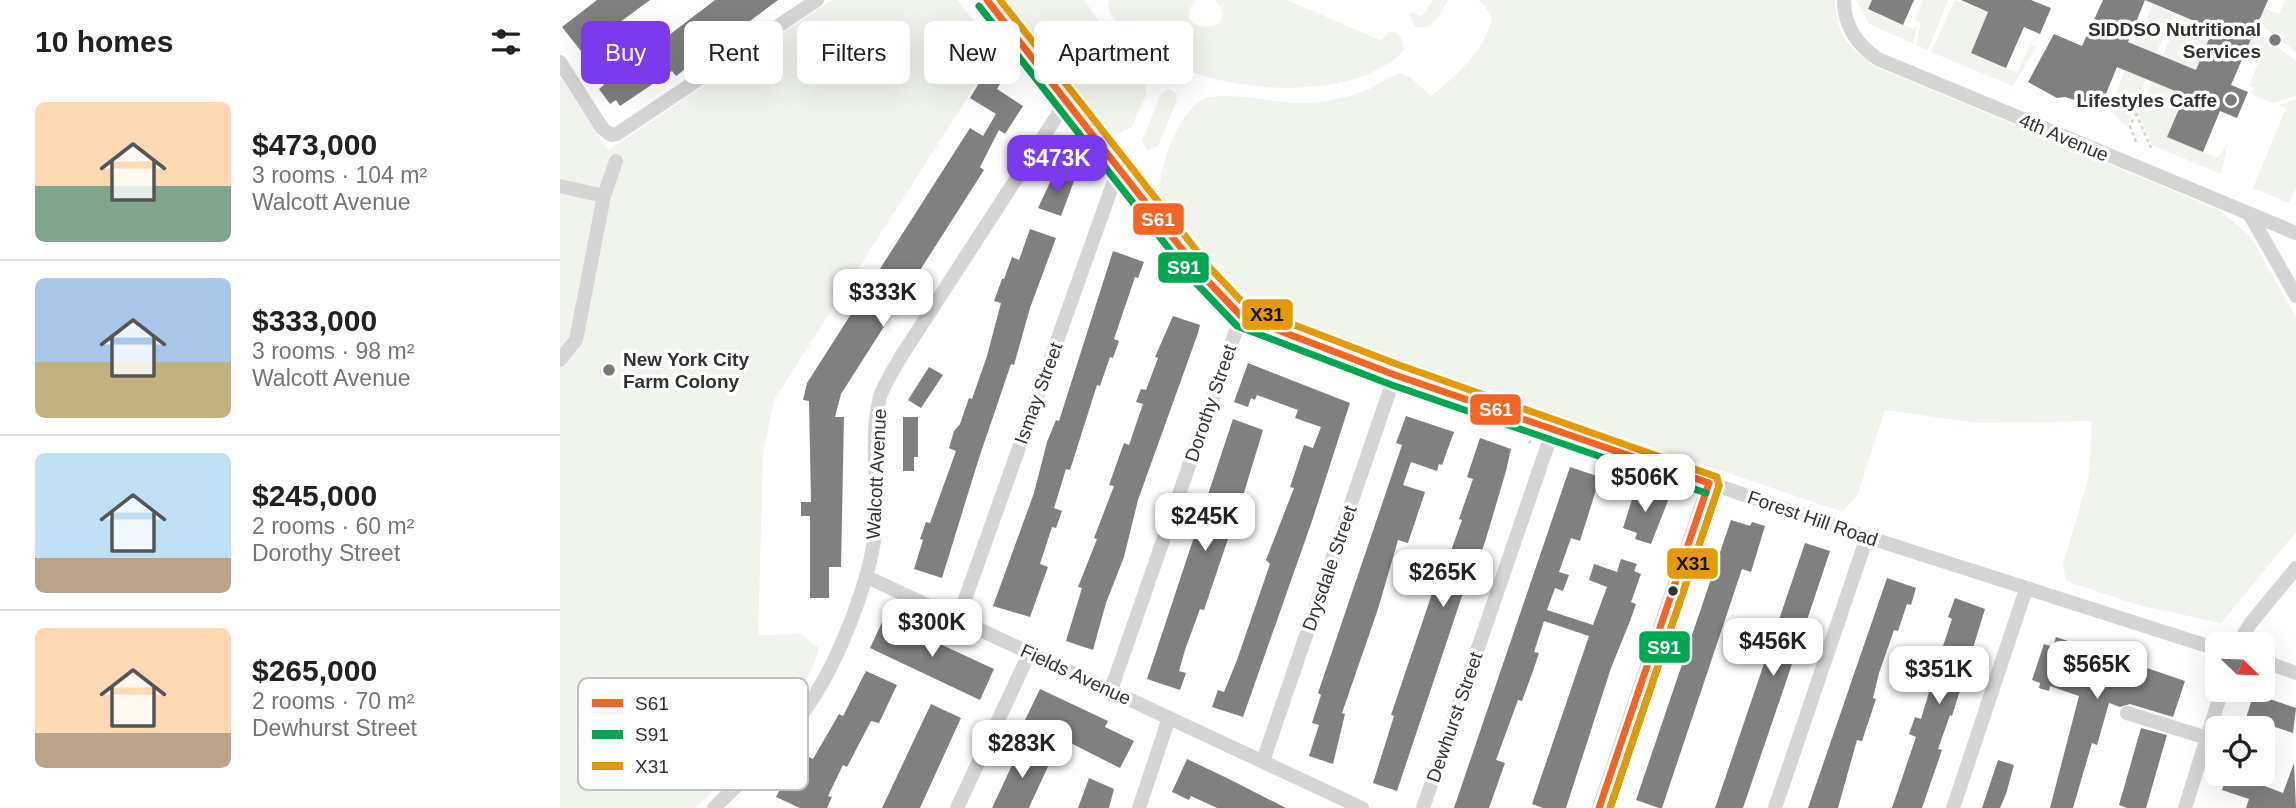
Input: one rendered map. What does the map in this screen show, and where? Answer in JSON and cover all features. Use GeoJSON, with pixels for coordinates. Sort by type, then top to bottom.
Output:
{"type":"FeatureCollection","features":[{"type":"Feature","properties":{"kind":"street"},"geometry":{"type":"LineString","coordinates":[[560,62],[602,128],[611,135],[622,131],[817,0]]}},
{"type":"Feature","properties":{"kind":"street","name":"Forest Hill Road"},"geometry":{"type":"LineString","coordinates":[[987,0],[1203,276],[1241,316],[1395,375],[1553,427],[1867,537],[2205,645]]}},
{"type":"Feature","properties":{"kind":"street","name":"4th Avenue"},"geometry":{"type":"LineString","coordinates":[[1844,0],[1847,23],[1854,35],[1878,59],[2296,233]]}},
{"type":"Feature","properties":{"kind":"street","name":"Walcott Avenue"},"geometry":{"type":"LineString","coordinates":[[808,706],[853,615],[867,577],[876,525],[876,437],[880,396],[902,355],[1066,102]]}},
{"type":"Feature","properties":{"kind":"street"},"geometry":{"type":"LineString","coordinates":[[560,360],[576,340],[604,196],[616,161]]}},
{"type":"Feature","properties":{"kind":"street","name":"Ismay Street"},"geometry":{"type":"LineString","coordinates":[[958,619],[1119,167]]}},
{"type":"Feature","properties":{"kind":"street"},"geometry":{"type":"LineString","coordinates":[[560,186],[604,196]]}},
{"type":"Feature","properties":{"kind":"street"},"geometry":{"type":"LineString","coordinates":[[2250,215],[2296,296]]}},
{"type":"Feature","properties":{"kind":"street","name":"Dorothy Street"},"geometry":{"type":"LineString","coordinates":[[1111,690],[1241,316]]}},
{"type":"Feature","properties":{"kind":"street","name":"Drysdale Street"},"geometry":{"type":"LineString","coordinates":[[1263,761],[1395,375]]}},
{"type":"Feature","properties":{"kind":"street","name":"Dewhurst Street"},"geometry":{"type":"LineString","coordinates":[[1423,808],[1553,427]]}},
{"type":"Feature","properties":{"kind":"street"},"geometry":{"type":"LineString","coordinates":[[1599,808],[1709,483]]}},
{"type":"Feature","properties":{"kind":"street"},"geometry":{"type":"LineString","coordinates":[[1775,808],[1867,537]]}},
{"type":"Feature","properties":{"kind":"street"},"geometry":{"type":"LineString","coordinates":[[2245,632],[2296,568]]}},
{"type":"Feature","properties":{"kind":"street","name":"Fields Avenue"},"geometry":{"type":"LineString","coordinates":[[867,577],[1362,808]]}},
{"type":"Feature","properties":{"kind":"street"},"geometry":{"type":"LineString","coordinates":[[1953,808],[2026,589]]}},
{"type":"Feature","properties":{"kind":"street"},"geometry":{"type":"LineString","coordinates":[[957,808],[1030,652]]}},
{"type":"Feature","properties":{"kind":"street"},"geometry":{"type":"LineString","coordinates":[[2275,665],[2296,673]]}},
{"type":"Feature","properties":{"kind":"street"},"geometry":{"type":"LineString","coordinates":[[2127,713],[2205,737]]}},
{"type":"Feature","properties":{"kind":"street"},"geometry":{"type":"LineString","coordinates":[[1139,808],[1144,787],[1170,718]]}},
{"type":"Feature","properties":{"kind":"street"},"geometry":{"type":"LineString","coordinates":[[2185,808],[2205,744]]}},
{"type":"Feature","properties":{"kind":"street","name":"Walcott Avenue"},"geometry":{"type":"LineString","coordinates":[[714,808],[732,790]]}},
{"type":"Feature","properties":{"kind":"path"},"geometry":{"type":"LineString","coordinates":[[2136,142],[2130,126],[2143,96]]}},
{"type":"Feature","properties":{"kind":"path"},"geometry":{"type":"LineString","coordinates":[[2136,112],[2151,148]]}},
{"type":"Feature","properties":{"kind":"path"},"geometry":{"type":"LineString","coordinates":[[1528,443],[1535,439]]}},
{"type":"Feature","properties":{"kind":"shaded area"},"geometry":{"type":"Polygon","coordinates":[[[832,0],[957,0],[974,21],[924,21],[924,84],[976,84],[774,400],[763,453],[758,635],[801,634],[819,648],[807,678],[578,678],[578,790],[715,790],[695,808],[560,808],[560,77],[608,150],[707,84],[783,84],[783,33],[797,23],[797,84],[910,84],[910,21],[801,21],[832,0]]]}},
{"type":"Feature","properties":{"kind":"shaded area"},"geometry":{"type":"Polygon","coordinates":[[[1004,0],[1084,0],[1099,21],[1034,21],[1034,38],[1004,0]]]}},
{"type":"Feature","properties":{"kind":"shaded area"},"geometry":{"type":"Polygon","coordinates":[[[1109,0],[1196,0],[1189,12],[1191,21],[1117,21],[1108,8],[1109,0]]]}},
{"type":"Feature","properties":{"kind":"shaded area"},"geometry":{"type":"Polygon","coordinates":[[[1215,0],[1287,0],[1382,41],[1388,32],[1395,32],[1402,38],[1404,49],[1398,56],[1374,71],[1344,82],[1309,87],[1269,87],[1228,82],[1193,72],[1193,22],[1206,27],[1221,20],[1222,12],[1215,0]]]}},
{"type":"Feature","properties":{"kind":"shaded area"},"geometry":{"type":"Polygon","coordinates":[[[1433,0],[1448,0],[1431,24],[1427,27],[1415,26],[1409,15],[1413,13],[1422,17],[1433,0]]]}},
{"type":"Feature","properties":{"kind":"shaded area"},"geometry":{"type":"Polygon","coordinates":[[[1480,0],[1835,0],[1839,28],[1843,36],[1854,50],[1870,60],[1869,64],[2219,210],[2250,236],[2296,317],[2296,532],[2221,623],[2138,605],[2066,581],[2063,565],[2089,476],[2092,421],[1979,423],[1885,410],[1857,496],[1842,512],[1336,339],[1286,319],[1234,286],[1160,195],[1162,171],[1171,143],[1193,107],[1202,100],[1223,96],[1296,103],[1324,102],[1360,93],[1401,74],[1412,79],[1431,96],[1460,71],[1484,40],[1492,17],[1480,0]]]}},
{"type":"Feature","properties":{"kind":"shaded area"},"geometry":{"type":"Polygon","coordinates":[[[1856,0],[1872,0],[1868,10],[1914,29],[1917,25],[1914,44],[1869,24],[1856,0]]]}},
{"type":"Feature","properties":{"kind":"shaded area"},"geometry":{"type":"Polygon","coordinates":[[[1923,0],[1948,0],[1928,50],[1916,45],[1921,23],[1915,20],[1923,0]]]}},
{"type":"Feature","properties":{"kind":"shaded area"},"geometry":{"type":"Polygon","coordinates":[[[1955,0],[1988,12],[1971,53],[2017,73],[2030,44],[2036,47],[2013,86],[1931,52],[1955,0]]]}},
{"type":"Feature","properties":{"kind":"shaded area"},"geometry":{"type":"Polygon","coordinates":[[[2285,0],[2296,0],[2296,52],[2258,22],[2253,4],[2279,14],[2285,0]]]}},
{"type":"Feature","properties":{"kind":"shaded area"},"geometry":{"type":"Polygon","coordinates":[[[2153,4],[2170,11],[2172,16],[2156,54],[2136,45],[2153,4]]]}},
{"type":"Feature","properties":{"kind":"shaded area"},"geometry":{"type":"Polygon","coordinates":[[[2184,17],[2213,29],[2196,70],[2163,56],[2179,19],[2184,17]]]}},
{"type":"Feature","properties":{"kind":"shaded area"},"geometry":{"type":"Polygon","coordinates":[[[2254,29],[2296,61],[2296,96],[2273,103],[2251,94],[2254,88],[2249,86],[2263,50],[2238,40],[2254,29]]]}},
{"type":"Feature","properties":{"kind":"shaded area"},"geometry":{"type":"Polygon","coordinates":[[[2125,70],[2146,79],[2127,127],[2113,114],[2116,106],[2112,104],[2125,70]]]}},
{"type":"Feature","properties":{"kind":"shaded area"},"geometry":{"type":"Polygon","coordinates":[[[2152,81],[2185,95],[2168,137],[2218,158],[2228,141],[2221,174],[2152,145],[2138,114],[2152,81]]]}},
{"type":"Feature","properties":{"kind":"shaded area"},"geometry":{"type":"Polygon","coordinates":[[[1070,84],[1145,84],[1146,95],[1131,128],[1117,134],[1106,129],[1070,84]]]}},
{"type":"Feature","properties":{"kind":"shaded area"},"geometry":{"type":"Polygon","coordinates":[[[1168,89],[1175,92],[1177,100],[1158,146],[1147,151],[1142,141],[1161,94],[1168,89]]]}},
{"type":"Feature","properties":{"kind":"shaded area"},"geometry":{"type":"Polygon","coordinates":[[[2296,99],[2296,188],[2289,203],[2253,188],[2286,108],[2278,105],[2296,99]]]}},
{"type":"Feature","properties":{"kind":"building"},"geometry":{"type":"Polygon","coordinates":[[[597,0],[650,0],[622,21],[581,21],[581,51],[562,27],[597,0]]]}},
{"type":"Feature","properties":{"kind":"building"},"geometry":{"type":"Polygon","coordinates":[[[715,0],[778,0],[750,21],[688,21],[715,0]]]}},
{"type":"Feature","properties":{"kind":"building"},"geometry":{"type":"Polygon","coordinates":[[[1872,0],[1914,0],[1903,25],[1868,9],[1872,0]]]}},
{"type":"Feature","properties":{"kind":"building"},"geometry":{"type":"Polygon","coordinates":[[[1961,0],[2031,0],[2051,8],[2040,34],[2024,27],[2006,68],[1971,53],[1988,12],[1961,0]]]}},
{"type":"Feature","properties":{"kind":"building"},"geometry":{"type":"Polygon","coordinates":[[[2103,0],[2145,0],[2268,0],[2231,85],[2248,92],[2237,118],[2220,111],[2203,152],[2167,137],[2185,95],[2117,67],[2100,108],[2065,97],[2057,98],[2028,82],[2054,34],[2082,46],[2103,0]],[[2145,0],[2128,42],[2196,70],[2213,29],[2145,0]]]}},
{"type":"Feature","properties":{"kind":"building"},"geometry":{"type":"Polygon","coordinates":[[[684,24],[684,70],[676,76],[672,71],[670,72],[670,34],[684,24]]]}},
{"type":"Feature","properties":{"kind":"building"},"geometry":{"type":"Polygon","coordinates":[[[653,84],[620,106],[616,100],[610,104],[599,89],[604,85],[653,84]]]}},
{"type":"Feature","properties":{"kind":"building"},"geometry":{"type":"Polygon","coordinates":[[[978,84],[1000,84],[997,89],[1023,106],[1005,134],[999,130],[980,167],[984,170],[841,394],[835,417],[844,417],[841,567],[829,567],[829,598],[810,598],[810,516],[801,516],[801,502],[811,502],[809,401],[803,400],[807,383],[970,128],[983,136],[996,114],[970,98],[978,84]]]}},
{"type":"Feature","properties":{"kind":"building"},"geometry":{"type":"Polygon","coordinates":[[[1054,174],[1074,181],[1061,216],[1038,208],[1054,174]]]}},
{"type":"Feature","properties":{"kind":"building"},"geometry":{"type":"Polygon","coordinates":[[[1030,229],[1056,238],[1030,308],[1014,365],[1011,364],[979,458],[942,578],[914,569],[923,540],[920,539],[926,522],[930,523],[956,451],[949,448],[954,431],[960,424],[969,398],[972,399],[987,356],[1001,303],[994,301],[1012,257],[1019,260],[1030,229]]]}},
{"type":"Feature","properties":{"kind":"building"},"geometry":{"type":"Polygon","coordinates":[[[1113,251],[1144,262],[1138,278],[1135,277],[1114,339],[1119,341],[1113,358],[1110,357],[1100,386],[1097,385],[1070,470],[1066,469],[1054,508],[1062,511],[1056,528],[1052,527],[1040,564],[1048,567],[1030,617],[993,606],[1034,493],[1047,442],[1056,420],[1059,421],[1113,251]]]}},
{"type":"Feature","properties":{"kind":"building"},"geometry":{"type":"Polygon","coordinates":[[[1173,316],[1200,325],[1138,500],[1124,557],[1106,603],[1093,650],[1066,641],[1082,588],[1078,587],[1114,486],[1109,485],[1124,443],[1129,445],[1143,404],[1136,402],[1141,389],[1146,390],[1158,358],[1155,357],[1173,316]]]}},
{"type":"Feature","properties":{"kind":"building"},"geometry":{"type":"Polygon","coordinates":[[[1248,363],[1350,403],[1243,717],[1212,707],[1218,690],[1224,692],[1237,660],[1270,564],[1266,560],[1294,488],[1290,487],[1304,445],[1313,448],[1321,427],[1295,418],[1298,410],[1257,395],[1255,400],[1251,398],[1248,407],[1234,402],[1248,363]]]}},
{"type":"Feature","properties":{"kind":"building"},"geometry":{"type":"Polygon","coordinates":[[[929,367],[943,375],[921,408],[908,400],[929,367]]]}},
{"type":"Feature","properties":{"kind":"building"},"geometry":{"type":"Polygon","coordinates":[[[1406,416],[1454,432],[1442,465],[1439,464],[1437,471],[1411,462],[1403,485],[1425,492],[1408,543],[1398,540],[1378,609],[1342,713],[1345,714],[1333,764],[1309,756],[1319,725],[1312,723],[1321,695],[1318,693],[1402,445],[1396,443],[1406,416]]]}},
{"type":"Feature","properties":{"kind":"building"},"geometry":{"type":"Polygon","coordinates":[[[903,417],[918,417],[918,457],[914,457],[914,471],[903,471],[903,417]]]}},
{"type":"Feature","properties":{"kind":"building"},"geometry":{"type":"Polygon","coordinates":[[[1233,419],[1263,430],[1243,496],[1236,494],[1222,537],[1228,539],[1204,610],[1200,609],[1185,650],[1179,671],[1186,673],[1180,690],[1147,679],[1233,419]]]}},
{"type":"Feature","properties":{"kind":"building"},"geometry":{"type":"Polygon","coordinates":[[[1480,438],[1511,449],[1506,471],[1485,542],[1476,567],[1472,566],[1397,791],[1373,783],[1394,716],[1391,715],[1442,564],[1446,565],[1462,520],[1459,519],[1473,479],[1467,477],[1480,438]]]}},
{"type":"Feature","properties":{"kind":"building"},"geometry":{"type":"Polygon","coordinates":[[[1570,467],[1600,477],[1580,541],[1571,538],[1559,572],[1569,575],[1563,591],[1555,588],[1547,610],[1593,625],[1607,587],[1589,580],[1594,564],[1617,572],[1621,559],[1637,564],[1634,571],[1641,574],[1631,602],[1636,604],[1611,668],[1566,808],[1543,808],[1532,804],[1589,636],[1544,621],[1534,652],[1539,653],[1533,671],[1522,701],[1518,700],[1496,760],[1505,763],[1489,808],[1454,808],[1570,467]]]}},
{"type":"Feature","properties":{"kind":"building"},"geometry":{"type":"Polygon","coordinates":[[[1636,487],[1669,498],[1651,544],[1635,539],[1637,533],[1623,528],[1636,487]]]}},
{"type":"Feature","properties":{"kind":"building"},"geometry":{"type":"Polygon","coordinates":[[[1731,520],[1750,526],[1752,522],[1765,526],[1751,572],[1742,569],[1662,808],[1659,808],[1636,800],[1731,520]]]}},
{"type":"Feature","properties":{"kind":"building"},"geometry":{"type":"Polygon","coordinates":[[[1805,543],[1830,551],[1808,617],[1743,808],[1715,808],[1805,543]]]}},
{"type":"Feature","properties":{"kind":"building"},"geometry":{"type":"Polygon","coordinates":[[[1887,578],[1916,588],[1911,605],[1907,604],[1898,631],[1894,630],[1879,673],[1873,698],[1876,699],[1862,741],[1857,740],[1838,808],[1808,808],[1887,578]]]}},
{"type":"Feature","properties":{"kind":"building"},"geometry":{"type":"Polygon","coordinates":[[[1955,598],[1985,609],[1952,716],[1950,715],[1938,749],[1942,750],[1922,808],[1892,808],[1916,737],[1909,734],[1915,717],[1921,719],[1930,689],[1934,690],[1948,647],[1943,646],[1952,619],[1948,617],[1955,598]]]}},
{"type":"Feature","properties":{"kind":"building"},"geometry":{"type":"Polygon","coordinates":[[[884,618],[994,669],[980,700],[870,648],[884,618]]]}},
{"type":"Feature","properties":{"kind":"building"},"geometry":{"type":"Polygon","coordinates":[[[2056,637],[2185,681],[2173,717],[2130,704],[2120,707],[2109,703],[2097,745],[2092,743],[2073,808],[2050,808],[2079,696],[2050,686],[2049,691],[2039,688],[2040,683],[2032,680],[2044,644],[2053,647],[2056,637]]]}},
{"type":"Feature","properties":{"kind":"building"},"geometry":{"type":"Polygon","coordinates":[[[866,671],[897,685],[879,723],[871,721],[847,767],[843,765],[828,796],[832,797],[827,808],[800,808],[776,797],[780,790],[808,790],[808,756],[813,759],[839,714],[843,716],[866,671]]]}},
{"type":"Feature","properties":{"kind":"building"},"geometry":{"type":"Polygon","coordinates":[[[1040,689],[1108,721],[1105,727],[1134,741],[1120,768],[1025,720],[1040,689]]]}},
{"type":"Feature","properties":{"kind":"building"},"geometry":{"type":"Polygon","coordinates":[[[2275,701],[2296,708],[2293,733],[2275,727],[2275,716],[2247,716],[2251,702],[2275,701]]]}},
{"type":"Feature","properties":{"kind":"building"},"geometry":{"type":"Polygon","coordinates":[[[931,704],[961,718],[920,808],[882,808],[931,704]]]}},
{"type":"Feature","properties":{"kind":"building"},"geometry":{"type":"Polygon","coordinates":[[[2141,728],[2167,735],[2146,808],[2127,808],[2119,805],[2141,728]]]}},
{"type":"Feature","properties":{"kind":"building"},"geometry":{"type":"Polygon","coordinates":[[[1021,746],[1051,760],[1029,808],[992,808],[1021,746]]]}},
{"type":"Feature","properties":{"kind":"building"},"geometry":{"type":"Polygon","coordinates":[[[1187,759],[1286,808],[1217,808],[1191,796],[1189,800],[1172,792],[1187,759]]]}},
{"type":"Feature","properties":{"kind":"building"},"geometry":{"type":"Polygon","coordinates":[[[1998,760],[2014,765],[2006,794],[2000,808],[1982,808],[1998,760]]]}},
{"type":"Feature","properties":{"kind":"building"},"geometry":{"type":"Polygon","coordinates":[[[2294,763],[2296,808],[2246,808],[2249,799],[2222,790],[2223,786],[2265,786],[2283,793],[2294,763]]]}},
{"type":"Feature","properties":{"kind":"building"},"geometry":{"type":"Polygon","coordinates":[[[1089,778],[1114,789],[1109,808],[1078,808],[1089,778]]]}},
{"type":"Feature","properties":{"kind":"transit line","name":"S61"},"geometry":{"type":"LineString","coordinates":[[987,0],[1203,276],[1241,316],[1395,375],[1709,483]]}},
{"type":"Feature","properties":{"kind":"transit line","name":"X31"},"geometry":{"type":"LineString","coordinates":[[1000,0],[1211,269],[1247,307],[1399,365],[1717,477],[1719,486],[1610,808]]}},
{"type":"Feature","properties":{"kind":"transit line","name":"S91"},"geometry":{"type":"LineString","coordinates":[[979,6],[1195,282],[1237,326],[1392,385],[1706,493]]}},
{"type":"Feature","properties":{"kind":"transit line","name":"S61"},"geometry":{"type":"LineString","coordinates":[[1599,808],[1709,483]]}},
{"type":"Feature","properties":{"kind":"transit line","name":"S91"},"geometry":{"type":"LineString","coordinates":[[1610,808],[1719,486]]}},
{"type":"Feature","properties":{"kind":"place","name":"SIDDSO Nutritional Services"},"geometry":{"type":"Point","coordinates":[2275,40]}},
{"type":"Feature","properties":{"kind":"place","name":"Lifestyles Caffe"},"geometry":{"type":"Point","coordinates":[2231,100]}},
{"type":"Feature","properties":{"kind":"place","name":"New York City Farm Colony"},"geometry":{"type":"Point","coordinates":[609,370]}}]}
